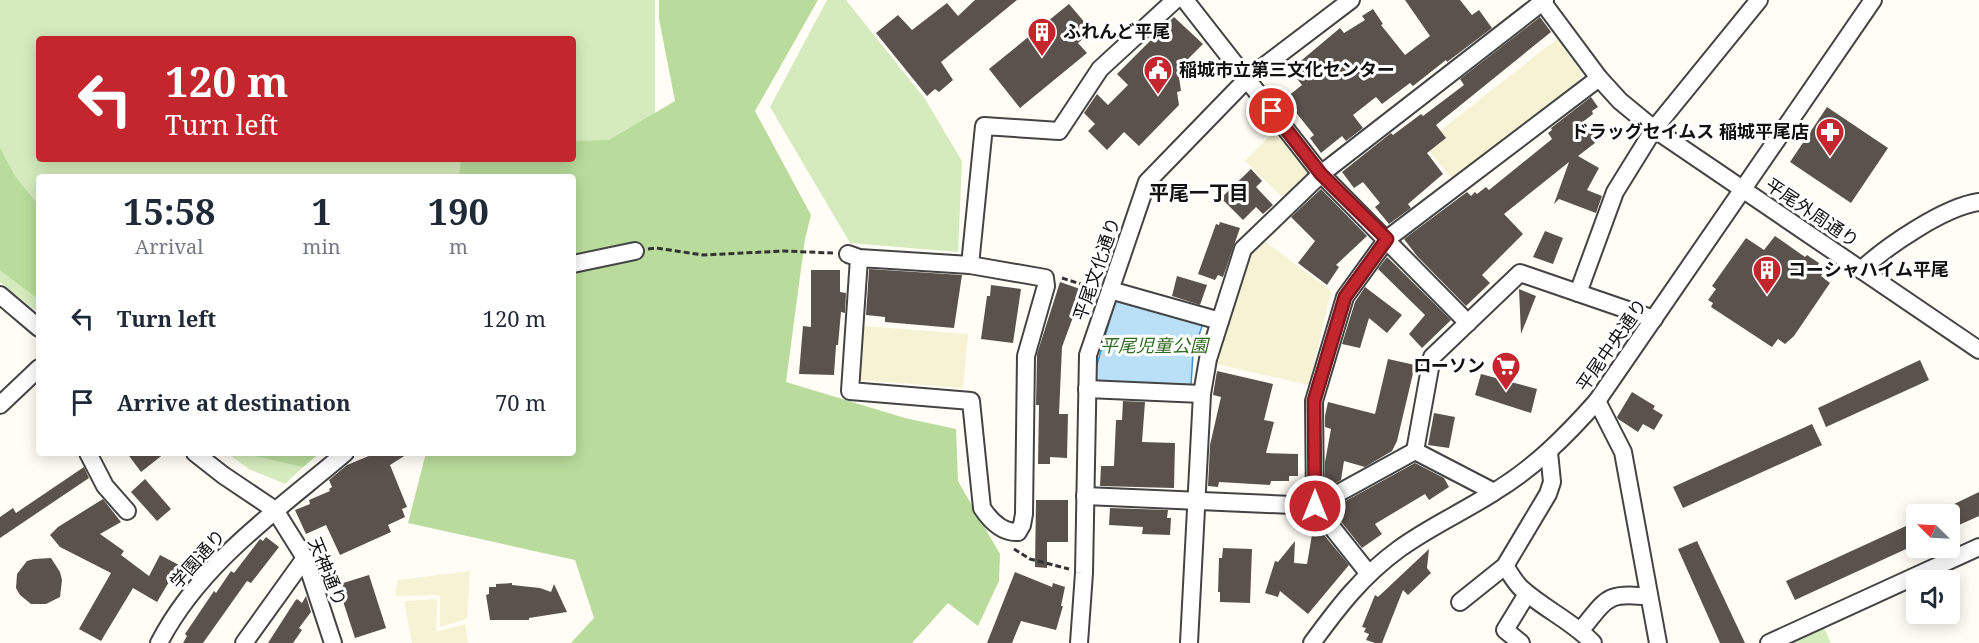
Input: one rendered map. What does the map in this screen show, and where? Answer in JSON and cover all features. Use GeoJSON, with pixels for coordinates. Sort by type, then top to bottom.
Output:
{"type":"FeatureCollection","features":[{"type":"Feature","properties":{"kind":"street"},"geometry":{"type":"LineString","coordinates":[[970,265],[984,126],[1059,131],[1100,69],[1175,0]]}},
{"type":"Feature","properties":{"kind":"street"},"geometry":{"type":"LineString","coordinates":[[1185,0],[1321,174],[1468,323]]}},
{"type":"Feature","properties":{"kind":"street","name":"平尾文化通り"},"geometry":{"type":"LineString","coordinates":[[1079,643],[1084,573],[1088,355],[1147,182],[1247,79],[1351,0]]}},
{"type":"Feature","properties":{"kind":"street"},"geometry":{"type":"LineString","coordinates":[[1189,643],[1202,394],[1209,359],[1243,249],[1321,174],[1543,0]]}},
{"type":"Feature","properties":{"kind":"street","name":"平尾外周通り"},"geometry":{"type":"LineString","coordinates":[[1543,0],[1599,78],[1620,101],[1654,129],[1979,350]]}},
{"type":"Feature","properties":{"kind":"street"},"geometry":{"type":"LineString","coordinates":[[1578,293],[1615,192],[1654,129],[1759,0]]}},
{"type":"Feature","properties":{"kind":"street","name":"平尾中央通り"},"geometry":{"type":"LineString","coordinates":[[1319,641],[1344,599],[1398,549],[1494,492],[1549,452],[1597,402],[1873,0]]}},
{"type":"Feature","properties":{"kind":"street"},"geometry":{"type":"LineString","coordinates":[[1369,574],[1315,506],[1314,401],[1345,297],[1387,239],[1599,78]]}},
{"type":"Feature","properties":{"kind":"street"},"geometry":{"type":"LineString","coordinates":[[1861,270],[1878,254],[1936,217],[1979,202]]}},
{"type":"Feature","properties":{"kind":"street"},"geometry":{"type":"LineString","coordinates":[[576,263],[635,251]]}},
{"type":"Feature","properties":{"kind":"street"},"geometry":{"type":"LineString","coordinates":[[854,256],[970,265],[1045,278],[1046,286],[1026,356],[1024,514],[1018,532],[1010,533],[999,526],[988,517],[982,508],[971,401],[850,391],[854,256]]}},
{"type":"Feature","properties":{"kind":"street"},"geometry":{"type":"LineString","coordinates":[[1414,451],[1432,357],[1520,273],[1654,319]]}},
{"type":"Feature","properties":{"kind":"street"},"geometry":{"type":"LineString","coordinates":[[1109,291],[1220,321]]}},
{"type":"Feature","properties":{"kind":"street"},"geometry":{"type":"LineString","coordinates":[[0,296],[36,326]]}},
{"type":"Feature","properties":{"kind":"street"},"geometry":{"type":"LineString","coordinates":[[0,405],[36,371]]}},
{"type":"Feature","properties":{"kind":"street"},"geometry":{"type":"LineString","coordinates":[[1087,389],[1202,394]]}},
{"type":"Feature","properties":{"kind":"street"},"geometry":{"type":"LineString","coordinates":[[1597,402],[1623,452],[1658,643]]}},
{"type":"Feature","properties":{"kind":"street"},"geometry":{"type":"LineString","coordinates":[[1085,496],[1315,506],[1414,451]]}},
{"type":"Feature","properties":{"kind":"street"},"geometry":{"type":"LineString","coordinates":[[1414,451],[1494,492]]}},
{"type":"Feature","properties":{"kind":"street"},"geometry":{"type":"LineString","coordinates":[[1460,602],[1505,566],[1548,494],[1552,482],[1549,452]]}},
{"type":"Feature","properties":{"kind":"street"},"geometry":{"type":"LineString","coordinates":[[90,456],[105,486],[127,511]]}},
{"type":"Feature","properties":{"kind":"street","name":"天神通り"},"geometry":{"type":"LineString","coordinates":[[199,456],[275,510],[304,558],[333,643]]}},
{"type":"Feature","properties":{"kind":"street","name":"学園通り"},"geometry":{"type":"LineString","coordinates":[[159,643],[185,601],[252,529],[341,456]]}},
{"type":"Feature","properties":{"kind":"street"},"geometry":{"type":"LineString","coordinates":[[1769,643],[1979,547]]}},
{"type":"Feature","properties":{"kind":"street"},"geometry":{"type":"LineString","coordinates":[[244,643],[304,558]]}},
{"type":"Feature","properties":{"kind":"street"},"geometry":{"type":"LineString","coordinates":[[1505,566],[1527,594],[1581,630],[1593,643]]}},
{"type":"Feature","properties":{"kind":"street"},"geometry":{"type":"LineString","coordinates":[[1521,643],[1504,630],[1527,594]]}},
{"type":"Feature","properties":{"kind":"street"},"geometry":{"type":"LineString","coordinates":[[1581,630],[1607,598],[1628,594],[1649,597]]}},
{"type":"Feature","properties":{"kind":"path"},"geometry":{"type":"LineString","coordinates":[[635,251],[656,248],[704,255],[784,251],[854,256]]}},
{"type":"Feature","properties":{"kind":"path"},"geometry":{"type":"LineString","coordinates":[[1053,275],[1109,291]]}},
{"type":"Feature","properties":{"kind":"path"},"geometry":{"type":"LineString","coordinates":[[1015,551],[1030,559],[1084,573]]}},
{"type":"Feature","properties":{"kind":"shaded area"},"geometry":{"type":"Polygon","coordinates":[[[1557,39],[1581,71],[1581,80],[1452,178],[1423,144],[1557,39]]]}},
{"type":"Feature","properties":{"kind":"shaded area"},"geometry":{"type":"Polygon","coordinates":[[[1276,129],[1307,165],[1307,175],[1282,197],[1245,161],[1276,129]]]}},
{"type":"Feature","properties":{"kind":"shaded area"},"geometry":{"type":"Polygon","coordinates":[[[1263,240],[1331,291],[1309,385],[1216,364],[1253,245],[1263,240]]]}},
{"type":"Feature","properties":{"kind":"shaded area"},"geometry":{"type":"Polygon","coordinates":[[[864,326],[968,334],[963,388],[860,380],[864,326]]]}},
{"type":"Feature","properties":{"kind":"shaded area"},"geometry":{"type":"Polygon","coordinates":[[[470,571],[467,619],[440,627],[440,595],[395,596],[398,580],[470,571]]]}},
{"type":"Feature","properties":{"kind":"shaded area"},"geometry":{"type":"Polygon","coordinates":[[[437,599],[436,632],[465,624],[468,643],[412,643],[404,601],[437,599]]]}},
{"type":"Feature","properties":{"kind":"green space"},"geometry":{"type":"Polygon","coordinates":[[[0,0],[655,0],[655,121],[576,175],[36,174],[36,311],[0,282],[0,0]]]}},
{"type":"Feature","properties":{"kind":"green space"},"geometry":{"type":"Polygon","coordinates":[[[659,0],[818,0],[755,111],[811,215],[805,239],[786,382],[905,418],[956,429],[958,481],[1000,554],[999,581],[978,626],[948,603],[912,643],[571,643],[594,618],[575,560],[408,523],[425,456],[576,456],[576,174],[459,174],[461,162],[576,162],[576,141],[609,140],[675,101],[659,19],[659,0]]]}},
{"type":"Feature","properties":{"kind":"green space"},"geometry":{"type":"Polygon","coordinates":[[[827,0],[846,0],[925,99],[962,161],[958,252],[850,243],[770,107],[827,0]]]}},
{"type":"Feature","properties":{"kind":"green space"},"geometry":{"type":"Polygon","coordinates":[[[0,148],[15,176],[36,202],[36,298],[0,270],[0,148]]]}},
{"type":"Feature","properties":{"kind":"green space"},"geometry":{"type":"Polygon","coordinates":[[[231,456],[315,456],[285,484],[249,469],[231,456]]]}},
{"type":"Feature","properties":{"kind":"green space"},"geometry":{"type":"Polygon","coordinates":[[[255,456],[316,456],[303,467],[255,456]]]}},
{"type":"Feature","properties":{"kind":"green space"},"geometry":{"type":"Polygon","coordinates":[[[1823,626],[1831,643],[1786,643],[1823,626]]]}},
{"type":"Feature","properties":{"kind":"water","name":"平尾児童公園"},"geometry":{"type":"Polygon","coordinates":[[[1116,298],[1203,323],[1193,354],[1191,385],[1095,382],[1096,368],[1116,298]]]}},
{"type":"Feature","properties":{"kind":"building"},"geometry":{"type":"Polygon","coordinates":[[[975,0],[1017,0],[941,62],[953,80],[939,92],[935,89],[927,96],[876,33],[898,15],[912,30],[947,3],[958,16],[975,0]]]}},
{"type":"Feature","properties":{"kind":"building"},"geometry":{"type":"Polygon","coordinates":[[[1405,0],[1460,0],[1472,15],[1479,10],[1492,28],[1413,86],[1410,83],[1382,104],[1376,97],[1353,115],[1363,128],[1346,141],[1342,136],[1321,153],[1310,138],[1314,135],[1283,100],[1302,85],[1292,72],[1298,67],[1296,65],[1340,28],[1344,33],[1365,20],[1362,16],[1373,9],[1383,24],[1381,25],[1405,55],[1430,36],[1405,0]]]}},
{"type":"Feature","properties":{"kind":"building"},"geometry":{"type":"Polygon","coordinates":[[[1069,4],[1092,31],[1078,43],[1087,53],[1020,108],[989,69],[1069,4]]]}},
{"type":"Feature","properties":{"kind":"building"},"geometry":{"type":"Polygon","coordinates":[[[1174,17],[1203,44],[1178,69],[1181,91],[1177,92],[1179,105],[1139,146],[1124,132],[1107,150],[1088,131],[1095,124],[1084,113],[1097,94],[1108,105],[1128,85],[1117,74],[1174,17]]]}},
{"type":"Feature","properties":{"kind":"building"},"geometry":{"type":"Polygon","coordinates":[[[1540,17],[1551,32],[1436,125],[1446,138],[1427,153],[1443,174],[1408,204],[1411,208],[1389,224],[1375,207],[1380,203],[1363,182],[1354,188],[1342,172],[1391,133],[1393,135],[1421,114],[1423,116],[1464,85],[1460,79],[1540,17]]]}},
{"type":"Feature","properties":{"kind":"building"},"geometry":{"type":"Polygon","coordinates":[[[1591,97],[1598,107],[1584,121],[1597,139],[1578,156],[1599,168],[1587,190],[1602,196],[1596,213],[1559,199],[1554,204],[1569,162],[1504,214],[1523,234],[1482,275],[1490,283],[1466,306],[1417,256],[1404,239],[1467,192],[1471,196],[1486,187],[1489,190],[1552,139],[1548,133],[1552,130],[1551,128],[1591,97]]]}},
{"type":"Feature","properties":{"kind":"building"},"geometry":{"type":"Polygon","coordinates":[[[1827,107],[1888,148],[1851,203],[1790,162],[1827,107]]]}},
{"type":"Feature","properties":{"kind":"building"},"geometry":{"type":"Polygon","coordinates":[[[1251,169],[1262,181],[1256,187],[1273,205],[1263,214],[1256,207],[1243,220],[1221,198],[1251,169]]]}},
{"type":"Feature","properties":{"kind":"building"},"geometry":{"type":"Polygon","coordinates":[[[1321,189],[1367,236],[1336,265],[1339,267],[1327,285],[1298,263],[1315,241],[1291,217],[1321,189]]]}},
{"type":"Feature","properties":{"kind":"building"},"geometry":{"type":"Polygon","coordinates":[[[1220,222],[1240,228],[1223,277],[1218,275],[1215,280],[1198,274],[1216,224],[1219,225],[1220,222]]]}},
{"type":"Feature","properties":{"kind":"building"},"geometry":{"type":"Polygon","coordinates":[[[1545,231],[1563,238],[1553,264],[1533,257],[1545,231]]]}},
{"type":"Feature","properties":{"kind":"building","name":"コーシャハイム平尾"},"geometry":{"type":"Polygon","coordinates":[[[1775,236],[1805,257],[1807,255],[1819,263],[1816,268],[1823,273],[1821,276],[1830,283],[1794,336],[1785,344],[1778,339],[1772,347],[1711,307],[1713,303],[1708,300],[1716,289],[1712,286],[1746,238],[1764,250],[1775,236]]]}},
{"type":"Feature","properties":{"kind":"building"},"geometry":{"type":"Polygon","coordinates":[[[1387,257],[1451,320],[1422,348],[1409,334],[1425,315],[1378,269],[1387,257]]]}},
{"type":"Feature","properties":{"kind":"building"},"geometry":{"type":"Polygon","coordinates":[[[869,269],[962,275],[954,328],[885,322],[885,317],[866,315],[869,269]]]}},
{"type":"Feature","properties":{"kind":"building"},"geometry":{"type":"Polygon","coordinates":[[[811,270],[840,270],[840,292],[846,293],[845,313],[841,312],[838,345],[836,345],[834,375],[799,374],[803,326],[811,327],[811,270]]]}},
{"type":"Feature","properties":{"kind":"building"},"geometry":{"type":"Polygon","coordinates":[[[1177,276],[1207,285],[1200,305],[1172,296],[1177,276]]]}},
{"type":"Feature","properties":{"kind":"building"},"geometry":{"type":"Polygon","coordinates":[[[1060,282],[1083,290],[1062,347],[1059,414],[1068,414],[1067,458],[1050,457],[1050,464],[1038,464],[1037,354],[1060,282]]]}},
{"type":"Feature","properties":{"kind":"building"},"geometry":{"type":"Polygon","coordinates":[[[991,285],[1021,289],[1013,343],[981,339],[987,296],[990,296],[991,285]]]}},
{"type":"Feature","properties":{"kind":"building"},"geometry":{"type":"Polygon","coordinates":[[[1365,287],[1402,315],[1387,333],[1369,318],[1360,348],[1342,344],[1355,302],[1365,287]]]}},
{"type":"Feature","properties":{"kind":"building"},"geometry":{"type":"Polygon","coordinates":[[[1519,289],[1536,296],[1521,334],[1519,289]]]}},
{"type":"Feature","properties":{"kind":"building"},"geometry":{"type":"Polygon","coordinates":[[[1388,359],[1415,365],[1397,441],[1392,451],[1365,467],[1344,461],[1341,480],[1328,487],[1325,486],[1325,462],[1331,429],[1325,427],[1328,402],[1375,414],[1388,359]]]}},
{"type":"Feature","properties":{"kind":"building"},"geometry":{"type":"Polygon","coordinates":[[[1920,360],[1929,380],[1826,427],[1818,408],[1920,360]]]}},
{"type":"Feature","properties":{"kind":"building"},"geometry":{"type":"Polygon","coordinates":[[[1217,371],[1273,384],[1264,420],[1274,422],[1266,453],[1298,454],[1298,476],[1289,476],[1289,481],[1271,481],[1270,485],[1219,482],[1218,487],[1208,486],[1210,445],[1221,397],[1213,395],[1217,371]]]}},
{"type":"Feature","properties":{"kind":"building","name":"ローソン"},"geometry":{"type":"Polygon","coordinates":[[[1481,374],[1537,389],[1531,413],[1475,395],[1481,374]]]}},
{"type":"Feature","properties":{"kind":"building"},"geometry":{"type":"Polygon","coordinates":[[[1632,392],[1655,406],[1653,409],[1663,415],[1654,430],[1643,424],[1638,432],[1618,419],[1617,417],[1632,392]]]}},
{"type":"Feature","properties":{"kind":"building"},"geometry":{"type":"Polygon","coordinates":[[[1123,401],[1145,402],[1142,442],[1175,443],[1174,488],[1100,486],[1101,466],[1114,466],[1116,420],[1122,420],[1123,401]]]}},
{"type":"Feature","properties":{"kind":"building"},"geometry":{"type":"Polygon","coordinates":[[[1434,413],[1455,417],[1449,448],[1428,445],[1434,413]]]}},
{"type":"Feature","properties":{"kind":"building"},"geometry":{"type":"Polygon","coordinates":[[[1812,424],[1822,445],[1683,508],[1673,487],[1812,424]]]}},
{"type":"Feature","properties":{"kind":"building"},"geometry":{"type":"Polygon","coordinates":[[[129,456],[161,456],[141,472],[129,456]]]}},
{"type":"Feature","properties":{"kind":"building"},"geometry":{"type":"Polygon","coordinates":[[[369,456],[404,456],[390,465],[407,507],[402,509],[405,517],[388,525],[391,532],[340,555],[326,525],[306,534],[295,510],[310,504],[309,500],[330,491],[332,487],[329,480],[347,465],[369,456]]]}},
{"type":"Feature","properties":{"kind":"building"},"geometry":{"type":"Polygon","coordinates":[[[1415,463],[1444,478],[1449,487],[1429,500],[1425,494],[1375,524],[1382,534],[1362,548],[1331,509],[1415,463]]]}},
{"type":"Feature","properties":{"kind":"building"},"geometry":{"type":"Polygon","coordinates":[[[84,467],[89,478],[0,538],[0,517],[13,508],[16,513],[84,467]]]}},
{"type":"Feature","properties":{"kind":"building"},"geometry":{"type":"Polygon","coordinates":[[[145,479],[171,509],[157,521],[131,492],[145,479]]]}},
{"type":"Feature","properties":{"kind":"building"},"geometry":{"type":"Polygon","coordinates":[[[1979,492],[1979,516],[1960,525],[1960,504],[1954,504],[1979,492]]]}},
{"type":"Feature","properties":{"kind":"building"},"geometry":{"type":"Polygon","coordinates":[[[103,499],[121,522],[100,534],[124,551],[121,555],[149,576],[160,555],[179,565],[157,602],[133,588],[101,641],[79,629],[111,573],[60,547],[50,535],[58,527],[103,499]]]}},
{"type":"Feature","properties":{"kind":"building"},"geometry":{"type":"Polygon","coordinates":[[[1036,500],[1068,500],[1068,542],[1047,542],[1047,568],[1035,567],[1036,500]]]}},
{"type":"Feature","properties":{"kind":"building"},"geometry":{"type":"Polygon","coordinates":[[[1110,508],[1168,510],[1167,518],[1171,518],[1170,535],[1142,534],[1143,527],[1109,525],[1110,508]]]}},
{"type":"Feature","properties":{"kind":"building"},"geometry":{"type":"Polygon","coordinates":[[[1314,523],[1349,565],[1308,614],[1280,591],[1278,597],[1265,593],[1275,561],[1278,562],[1295,541],[1294,563],[1307,564],[1314,523]]]}},
{"type":"Feature","properties":{"kind":"building"},"geometry":{"type":"Polygon","coordinates":[[[1906,526],[1906,549],[1795,600],[1786,581],[1906,526]]]}},
{"type":"Feature","properties":{"kind":"building"},"geometry":{"type":"Polygon","coordinates":[[[266,537],[279,547],[251,583],[247,581],[203,643],[183,643],[187,636],[185,634],[214,591],[216,593],[231,571],[234,573],[260,539],[263,541],[266,537]]]}},
{"type":"Feature","properties":{"kind":"building"},"geometry":{"type":"Polygon","coordinates":[[[1697,541],[1745,643],[1720,643],[1678,549],[1697,541]]]}},
{"type":"Feature","properties":{"kind":"building"},"geometry":{"type":"Polygon","coordinates":[[[1223,548],[1252,549],[1250,603],[1220,602],[1219,558],[1222,558],[1223,548]]]}},
{"type":"Feature","properties":{"kind":"building"},"geometry":{"type":"Polygon","coordinates":[[[1429,549],[1427,568],[1431,573],[1408,595],[1403,590],[1382,643],[1366,640],[1369,634],[1364,632],[1366,628],[1362,627],[1375,595],[1378,597],[1429,549]]]}},
{"type":"Feature","properties":{"kind":"building"},"geometry":{"type":"Polygon","coordinates":[[[51,558],[62,580],[60,597],[46,604],[31,604],[20,595],[16,588],[17,574],[27,561],[51,558]]]}},
{"type":"Feature","properties":{"kind":"building"},"geometry":{"type":"Polygon","coordinates":[[[1015,572],[1052,587],[1053,583],[1065,587],[1061,606],[1063,606],[1056,630],[1021,621],[1012,643],[987,643],[1015,572]]]}},
{"type":"Feature","properties":{"kind":"building"},"geometry":{"type":"Polygon","coordinates":[[[369,575],[386,628],[355,638],[341,595],[340,584],[369,575]]]}},
{"type":"Feature","properties":{"kind":"building"},"geometry":{"type":"Polygon","coordinates":[[[512,583],[512,585],[540,588],[551,592],[554,584],[567,612],[529,618],[529,620],[490,620],[486,595],[489,594],[489,587],[512,583]]]}},
{"type":"Feature","properties":{"kind":"building"},"geometry":{"type":"Polygon","coordinates":[[[306,596],[311,612],[299,628],[302,630],[293,643],[268,643],[295,601],[297,599],[302,603],[306,596]]]}},
{"type":"Feature","properties":{"kind":"place","name":"ふれんど平尾"},"geometry":{"type":"Point","coordinates":[1042,58]}},
{"type":"Feature","properties":{"kind":"place","name":"稲城市立第三文化センター"},"geometry":{"type":"Point","coordinates":[1158,96]}},
{"type":"Feature","properties":{"kind":"place","name":"ドラッグセイムス 稲城平尾店"},"geometry":{"type":"Point","coordinates":[1830,158]}},
{"type":"Feature","properties":{"kind":"place","name":"コーシャハイム平尾"},"geometry":{"type":"Point","coordinates":[1767,296]}},
{"type":"Feature","properties":{"kind":"place","name":"ローソン"},"geometry":{"type":"Point","coordinates":[1506,392]}},
{"type":"Feature","properties":{"kind":"district","name":"平尾一丁目"},"geometry":{"type":"Point","coordinates":[1199,193]}},
{"type":"Feature","properties":{"kind":"route"},"geometry":{"type":"LineString","coordinates":[[1272,111],[1321,174],[1387,239],[1345,297],[1314,401],[1315,506]]}}]}
